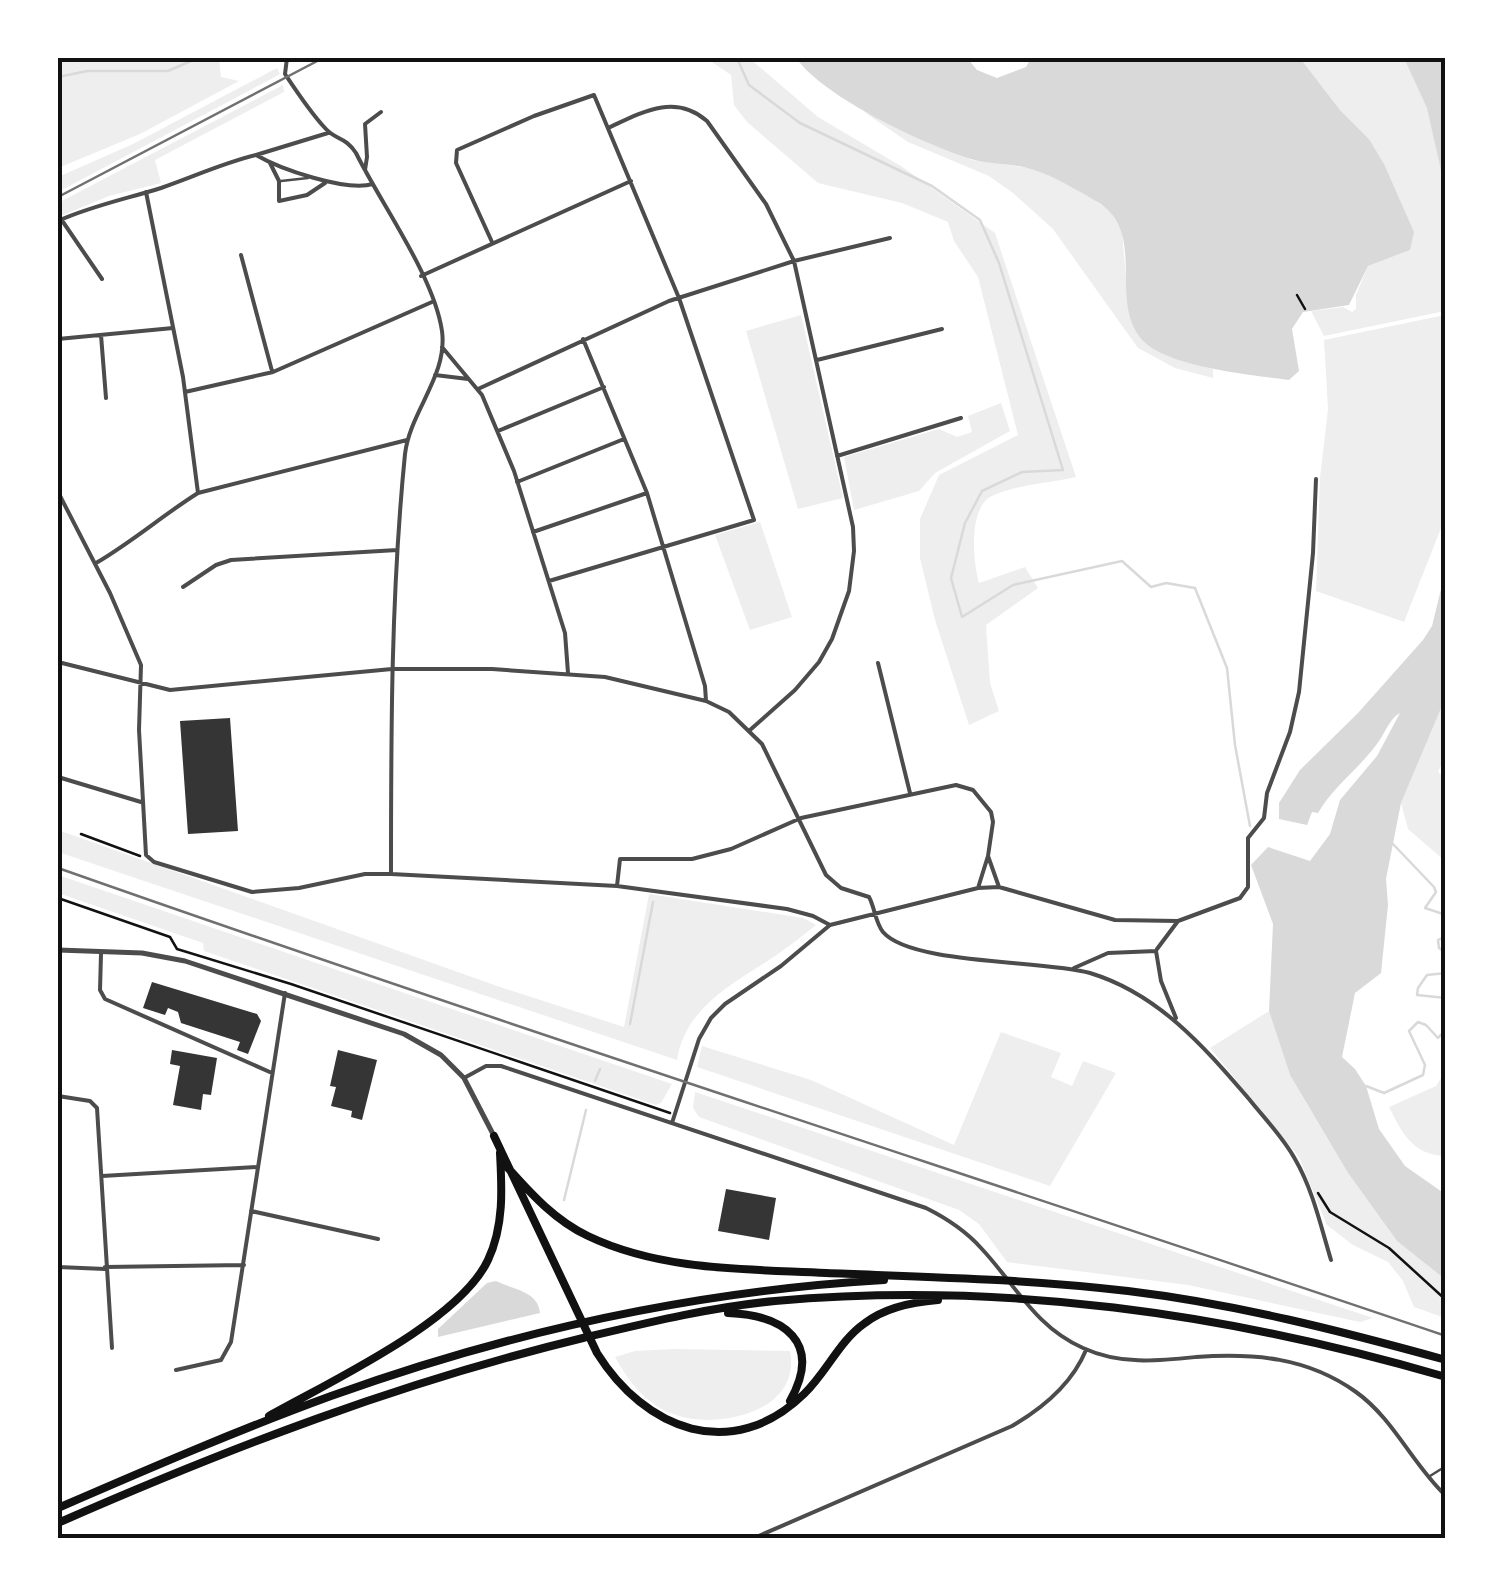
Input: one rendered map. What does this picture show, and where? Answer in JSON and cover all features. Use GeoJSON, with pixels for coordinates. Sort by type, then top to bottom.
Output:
{"type":"FeatureCollection","features":[{"type":"Feature","properties":{"kind":"highway"},"geometry":{"type":"LineString","coordinates":[[494,1136],[596,1353],[618,1384],[664,1420],[708,1432],[750,1427],[786,1408],[807,1391],[848,1338],[884,1311],[914,1302],[972,1296]]}},
{"type":"Feature","properties":{"kind":"highway"},"geometry":{"type":"LineString","coordinates":[[240,1432],[399,1341],[468,1288],[488,1261],[501,1214],[500,1148]]}},
{"type":"Feature","properties":{"kind":"highway"},"geometry":{"type":"LineString","coordinates":[[508,1168],[560,1220],[630,1252],[716,1267],[1070,1285],[1190,1299],[1310,1324],[1446,1360]]}},
{"type":"Feature","properties":{"kind":"highway"},"geometry":{"type":"LineString","coordinates":[[58,1508],[240,1432],[381,1380],[553,1330],[736,1293],[924,1278]]}},
{"type":"Feature","properties":{"kind":"highway"},"geometry":{"type":"LineString","coordinates":[[58,1522],[327,1412],[471,1366],[616,1330],[772,1302],[853,1296],[972,1296],[1103,1306],[1243,1325],[1446,1376]]}},
{"type":"Feature","properties":{"kind":"highway"},"geometry":{"type":"LineString","coordinates":[[709,1312],[768,1317],[793,1336],[802,1368],[786,1408]]}},
{"type":"Feature","properties":{"kind":"street"},"geometry":{"type":"LineString","coordinates":[[286,58],[285,74],[328,133],[348,140],[356,153],[421,276],[440,322],[442,346],[435,375],[408,440],[397,550],[391,874]]}},
{"type":"Feature","properties":{"kind":"street"},"geometry":{"type":"LineString","coordinates":[[492,242],[456,163],[457,150],[594,95],[679,298],[754,520],[549,581]]}},
{"type":"Feature","properties":{"kind":"street"},"geometry":{"type":"LineString","coordinates":[[608,128],[666,105],[684,106],[698,113],[708,121],[766,204],[794,261],[854,551],[844,612],[819,662],[795,690],[750,730]]}},
{"type":"Feature","properties":{"kind":"street"},"geometry":{"type":"LineString","coordinates":[[364,170],[365,124],[381,112]]}},
{"type":"Feature","properties":{"kind":"street"},"geometry":{"type":"LineString","coordinates":[[102,279],[59,220],[328,133]]}},
{"type":"Feature","properties":{"kind":"street"},"geometry":{"type":"LineString","coordinates":[[256,155],[325,183],[365,187],[373,184]]}},
{"type":"Feature","properties":{"kind":"street"},"geometry":{"type":"LineString","coordinates":[[270,163],[279,181],[279,200],[307,195],[325,183]]}},
{"type":"Feature","properties":{"kind":"street"},"geometry":{"type":"LineString","coordinates":[[421,276],[631,181]]}},
{"type":"Feature","properties":{"kind":"street"},"geometry":{"type":"LineString","coordinates":[[146,192],[173,328],[198,493]]}},
{"type":"Feature","properties":{"kind":"street"},"geometry":{"type":"LineString","coordinates":[[478,388],[679,298],[794,261],[890,238]]}},
{"type":"Feature","properties":{"kind":"street"},"geometry":{"type":"LineString","coordinates":[[241,254],[273,372]]}},
{"type":"Feature","properties":{"kind":"street"},"geometry":{"type":"LineString","coordinates":[[184,392],[273,372],[432,302]]}},
{"type":"Feature","properties":{"kind":"street"},"geometry":{"type":"LineString","coordinates":[[58,338],[173,328]]}},
{"type":"Feature","properties":{"kind":"street"},"geometry":{"type":"LineString","coordinates":[[816,360],[942,329]]}},
{"type":"Feature","properties":{"kind":"street"},"geometry":{"type":"LineString","coordinates":[[101,334],[106,398]]}},
{"type":"Feature","properties":{"kind":"street"},"geometry":{"type":"LineString","coordinates":[[583,339],[647,493],[706,701]]}},
{"type":"Feature","properties":{"kind":"street"},"geometry":{"type":"LineString","coordinates":[[442,346],[478,388],[498,431],[566,634],[568,673]]}},
{"type":"Feature","properties":{"kind":"street"},"geometry":{"type":"LineString","coordinates":[[435,375],[468,378]]}},
{"type":"Feature","properties":{"kind":"street"},"geometry":{"type":"LineString","coordinates":[[498,431],[604,388]]}},
{"type":"Feature","properties":{"kind":"street"},"geometry":{"type":"LineString","coordinates":[[837,456],[962,418]]}},
{"type":"Feature","properties":{"kind":"street"},"geometry":{"type":"LineString","coordinates":[[517,482],[626,438]]}},
{"type":"Feature","properties":{"kind":"street"},"geometry":{"type":"LineString","coordinates":[[96,563],[141,536],[198,493],[408,440]]}},
{"type":"Feature","properties":{"kind":"street"},"geometry":{"type":"LineString","coordinates":[[672,1123],[705,1026],[718,1010],[781,966],[830,925],[978,888],[999,887],[1115,920],[1178,921],[1240,898],[1248,887],[1248,838],[1264,818],[1267,794],[1290,732],[1299,692],[1316,479]]}},
{"type":"Feature","properties":{"kind":"street"},"geometry":{"type":"LineString","coordinates":[[58,492],[96,563],[139,659],[141,802],[146,855],[154,862],[252,892],[298,888],[365,874],[618,886],[787,910],[830,925]]}},
{"type":"Feature","properties":{"kind":"street"},"geometry":{"type":"LineString","coordinates":[[534,532],[647,493]]}},
{"type":"Feature","properties":{"kind":"street"},"geometry":{"type":"LineString","coordinates":[[183,587],[216,565],[232,560],[397,550]]}},
{"type":"Feature","properties":{"kind":"street"},"geometry":{"type":"LineString","coordinates":[[58,662],[170,690],[392,669],[568,673],[644,684],[706,701],[729,712],[750,730],[774,765],[832,882],[869,897],[880,927],[891,938],[930,952],[1072,969],[1110,981],[1148,1000],[1205,1047],[1282,1138],[1306,1180],[1331,1260]]}},
{"type":"Feature","properties":{"kind":"street"},"geometry":{"type":"LineString","coordinates":[[878,663],[910,793]]}},
{"type":"Feature","properties":{"kind":"street"},"geometry":{"type":"LineString","coordinates":[[58,777],[141,802]]}},
{"type":"Feature","properties":{"kind":"street"},"geometry":{"type":"LineString","coordinates":[[618,886],[620,859],[692,859],[731,849],[800,818],[956,785],[973,790],[988,805],[993,822],[978,888]]}},
{"type":"Feature","properties":{"kind":"street"},"geometry":{"type":"LineString","coordinates":[[988,856],[999,887]]}},
{"type":"Feature","properties":{"kind":"street"},"geometry":{"type":"LineString","coordinates":[[1177,1022],[1161,981],[1156,951],[1178,921]]}},
{"type":"Feature","properties":{"kind":"street"},"geometry":{"type":"LineString","coordinates":[[58,950],[186,961],[426,1044],[464,1078],[494,1136]]}},
{"type":"Feature","properties":{"kind":"street"},"geometry":{"type":"LineString","coordinates":[[101,951],[100,990],[105,999],[272,1074]]}},
{"type":"Feature","properties":{"kind":"street"},"geometry":{"type":"LineString","coordinates":[[1072,969],[1108,953],[1156,951]]}},
{"type":"Feature","properties":{"kind":"street"},"geometry":{"type":"LineString","coordinates":[[176,1370],[221,1360],[227,1354],[285,993]]}},
{"type":"Feature","properties":{"kind":"street"},"geometry":{"type":"LineString","coordinates":[[464,1078],[496,1065],[926,1208],[965,1232],[990,1257],[1037,1318],[1086,1350],[1130,1361],[1242,1355],[1302,1364],[1334,1378],[1368,1402],[1446,1496]]}},
{"type":"Feature","properties":{"kind":"street"},"geometry":{"type":"LineString","coordinates":[[58,1096],[90,1101],[97,1108],[112,1348]]}},
{"type":"Feature","properties":{"kind":"street"},"geometry":{"type":"LineString","coordinates":[[102,1176],[257,1167]]}},
{"type":"Feature","properties":{"kind":"street"},"geometry":{"type":"LineString","coordinates":[[251,1211],[378,1239]]}},
{"type":"Feature","properties":{"kind":"street"},"geometry":{"type":"LineString","coordinates":[[58,1267],[244,1265]]}},
{"type":"Feature","properties":{"kind":"street"},"geometry":{"type":"LineString","coordinates":[[754,1538],[1012,1426],[1049,1401],[1086,1350]]}},
{"type":"Feature","properties":{"kind":"lane"},"geometry":{"type":"LineString","coordinates":[[279,181],[312,178]]}},
{"type":"Feature","properties":{"kind":"lane"},"geometry":{"type":"LineString","coordinates":[[1430,1477],[1446,1466]]}},
{"type":"Feature","properties":{"kind":"path"},"geometry":{"type":"LineString","coordinates":[[1297,295],[1305,309]]}},
{"type":"Feature","properties":{"kind":"path"},"geometry":{"type":"LineString","coordinates":[[81,834],[146,855]]}},
{"type":"Feature","properties":{"kind":"path"},"geometry":{"type":"LineString","coordinates":[[58,898],[170,937],[177,949],[674,1114]]}},
{"type":"Feature","properties":{"kind":"path"},"geometry":{"type":"LineString","coordinates":[[1306,1180],[1330,1212],[1400,1256],[1446,1300]]}},
{"type":"Feature","properties":{"kind":"shaded area"},"geometry":{"type":"Polygon","coordinates":[[[58,58],[219,58],[221,77],[239,81],[140,134],[58,168],[58,58]]]}},
{"type":"Feature","properties":{"kind":"shaded area"},"geometry":{"type":"Polygon","coordinates":[[[706,58],[749,58],[818,117],[904,168],[995,233],[1076,477],[1001,492],[984,502],[979,511],[974,549],[979,583],[1025,567],[1038,588],[986,625],[990,683],[999,711],[969,725],[935,620],[920,558],[920,519],[939,475],[1018,435],[978,277],[954,241],[948,222],[902,203],[818,183],[747,122],[734,105],[731,75],[706,58]]]}},
{"type":"Feature","properties":{"kind":"shaded area"},"geometry":{"type":"Polygon","coordinates":[[[796,58],[967,58],[977,70],[997,78],[1026,67],[1031,58],[1300,58],[1340,110],[1369,139],[1384,164],[1414,232],[1410,250],[1368,266],[1349,305],[1303,312],[1292,329],[1299,371],[1289,380],[1186,362],[1150,347],[1139,336],[1127,302],[1121,231],[1099,203],[1040,172],[971,159],[927,143],[851,104],[796,58]]]}},
{"type":"Feature","properties":{"kind":"shaded area"},"geometry":{"type":"Polygon","coordinates":[[[1300,58],[1404,58],[1420,86],[1438,148],[1445,213],[1445,311],[1324,336],[1311,311],[1343,307],[1352,312],[1368,266],[1410,250],[1369,139],[1340,110],[1300,58]]]}},
{"type":"Feature","properties":{"kind":"shaded area"},"geometry":{"type":"Polygon","coordinates":[[[1404,58],[1445,58],[1445,188],[1427,108],[1404,58]]]}},
{"type":"Feature","properties":{"kind":"shaded area"},"geometry":{"type":"Polygon","coordinates":[[[277,68],[280,74],[273,78],[58,192],[58,177],[133,144],[277,68]]]}},
{"type":"Feature","properties":{"kind":"shaded area"},"geometry":{"type":"Polygon","coordinates":[[[283,85],[284,92],[155,160],[161,183],[109,196],[58,217],[58,203],[283,85]]]}},
{"type":"Feature","properties":{"kind":"shaded area"},"geometry":{"type":"Polygon","coordinates":[[[864,112],[972,160],[1029,168],[1065,182],[1109,210],[1122,230],[1128,304],[1169,356],[1213,369],[1213,378],[1175,368],[1138,348],[1053,229],[1013,193],[989,176],[908,142],[864,112]]]}},
{"type":"Feature","properties":{"kind":"shaded area"},"geometry":{"type":"Polygon","coordinates":[[[801,315],[843,498],[798,509],[746,331],[801,315]]]}},
{"type":"Feature","properties":{"kind":"shaded area"},"geometry":{"type":"Polygon","coordinates":[[[1445,315],[1445,518],[1404,622],[1316,591],[1320,478],[1328,409],[1324,340],[1445,315]]]}},
{"type":"Feature","properties":{"kind":"shaded area"},"geometry":{"type":"Polygon","coordinates":[[[1001,403],[1010,431],[935,473],[919,491],[854,510],[844,457],[939,429],[957,437],[972,432],[968,416],[1001,403]]]}},
{"type":"Feature","properties":{"kind":"shaded area"},"geometry":{"type":"Polygon","coordinates":[[[760,522],[792,617],[750,630],[715,535],[760,522]]]}},
{"type":"Feature","properties":{"kind":"shaded area"},"geometry":{"type":"Polygon","coordinates":[[[1445,573],[1445,699],[1401,803],[1386,879],[1388,905],[1381,973],[1355,993],[1342,1057],[1366,1086],[1379,1129],[1405,1166],[1445,1194],[1445,1279],[1397,1241],[1348,1173],[1290,1075],[1269,1011],[1273,924],[1251,865],[1268,847],[1310,861],[1330,834],[1340,800],[1377,756],[1400,713],[1318,813],[1312,812],[1307,825],[1279,819],[1279,803],[1300,770],[1423,640],[1432,626],[1445,573]]]}},
{"type":"Feature","properties":{"kind":"shaded area"},"geometry":{"type":"Polygon","coordinates":[[[1445,699],[1445,757],[1438,772],[1445,778],[1445,861],[1408,829],[1401,803],[1445,699]]]}},
{"type":"Feature","properties":{"kind":"shaded area"},"geometry":{"type":"Polygon","coordinates":[[[58,830],[624,1027],[649,894],[803,918],[816,925],[712,999],[690,1026],[677,1060],[58,852],[58,830]]]}},
{"type":"Feature","properties":{"kind":"shaded area"},"geometry":{"type":"Polygon","coordinates":[[[58,875],[672,1084],[656,1105],[204,951],[203,943],[58,893],[58,875]]]}},
{"type":"Feature","properties":{"kind":"shaded area"},"geometry":{"type":"Polygon","coordinates":[[[1269,1011],[1290,1075],[1348,1173],[1397,1241],[1445,1277],[1445,1318],[1414,1307],[1403,1281],[1388,1262],[1353,1245],[1327,1225],[1299,1157],[1210,1048],[1269,1011]]]}},
{"type":"Feature","properties":{"kind":"shaded area"},"geometry":{"type":"Polygon","coordinates":[[[1001,1032],[1061,1053],[1051,1077],[1072,1086],[1083,1061],[1116,1073],[1050,1186],[697,1067],[702,1046],[811,1080],[954,1145],[1001,1032]]]}},
{"type":"Feature","properties":{"kind":"shaded area"},"geometry":{"type":"Polygon","coordinates":[[[1445,1072],[1445,1156],[1417,1147],[1404,1134],[1389,1107],[1436,1086],[1445,1072]]]}},
{"type":"Feature","properties":{"kind":"shaded area"},"geometry":{"type":"Polygon","coordinates":[[[695,1092],[1373,1318],[1360,1322],[1188,1285],[1007,1262],[979,1224],[959,1210],[699,1117],[693,1108],[695,1092]]]}},
{"type":"Feature","properties":{"kind":"shaded area"},"geometry":{"type":"Polygon","coordinates":[[[496,1281],[530,1296],[540,1313],[438,1337],[438,1329],[487,1283],[496,1281]]]}},
{"type":"Feature","properties":{"kind":"shaded area"},"geometry":{"type":"Polygon","coordinates":[[[635,1351],[790,1351],[790,1372],[771,1402],[754,1411],[714,1420],[694,1419],[666,1411],[648,1399],[615,1357],[635,1351]]]}},
{"type":"Feature","properties":{"kind":"building"},"geometry":{"type":"Polygon","coordinates":[[[230,718],[238,831],[188,834],[180,721],[230,718]]]}},
{"type":"Feature","properties":{"kind":"building"},"geometry":{"type":"Polygon","coordinates":[[[152,982],[257,1014],[261,1021],[248,1054],[237,1050],[240,1042],[181,1023],[178,1012],[168,1008],[165,1015],[143,1008],[152,982]]]}},
{"type":"Feature","properties":{"kind":"building"},"geometry":{"type":"Polygon","coordinates":[[[172,1050],[217,1058],[211,1095],[203,1094],[201,1110],[173,1105],[180,1066],[170,1064],[172,1050]]]}},
{"type":"Feature","properties":{"kind":"building"},"geometry":{"type":"Polygon","coordinates":[[[338,1050],[377,1060],[362,1120],[351,1117],[352,1111],[331,1106],[336,1087],[330,1086],[338,1050]]]}},
{"type":"Feature","properties":{"kind":"building"},"geometry":{"type":"Polygon","coordinates":[[[726,1189],[776,1198],[769,1240],[718,1231],[726,1189]]]}},
{"type":"Feature","properties":{"kind":"waterway"},"geometry":{"type":"LineString","coordinates":[[58,77],[87,71],[168,71],[198,58]]}},
{"type":"Feature","properties":{"kind":"waterway"},"geometry":{"type":"LineString","coordinates":[[737,58],[749,85],[800,123],[932,186],[980,220],[999,263],[1063,470],[1022,472],[982,491],[965,523],[951,578],[962,617],[1013,585],[1122,561],[1151,587],[1166,583],[1195,588],[1227,668],[1235,745],[1250,826]]}},
{"type":"Feature","properties":{"kind":"waterway"},"geometry":{"type":"LineString","coordinates":[[1392,843],[1434,887],[1436,892],[1425,908],[1446,915]]}},
{"type":"Feature","properties":{"kind":"waterway"},"geometry":{"type":"LineString","coordinates":[[630,1024],[653,902]]}},
{"type":"Feature","properties":{"kind":"waterway"},"geometry":{"type":"LineString","coordinates":[[1446,936],[1438,940],[1439,948],[1446,953]]}},
{"type":"Feature","properties":{"kind":"waterway"},"geometry":{"type":"LineString","coordinates":[[1446,973],[1427,975],[1417,995],[1446,998]]}},
{"type":"Feature","properties":{"kind":"waterway"},"geometry":{"type":"LineString","coordinates":[[1366,1086],[1384,1093],[1423,1075],[1425,1065],[1409,1031],[1418,1022],[1438,1038],[1446,1029]]}},
{"type":"Feature","properties":{"kind":"waterway"},"geometry":{"type":"LineString","coordinates":[[595,1081],[600,1069]]}},
{"type":"Feature","properties":{"kind":"waterway"},"geometry":{"type":"LineString","coordinates":[[564,1200],[586,1110]]}},
{"type":"Feature","properties":{"kind":"railway"},"geometry":{"type":"LineString","coordinates":[[58,197],[323,58]]}},
{"type":"Feature","properties":{"kind":"railway"},"geometry":{"type":"LineString","coordinates":[[58,868],[1446,1336]]}}]}
